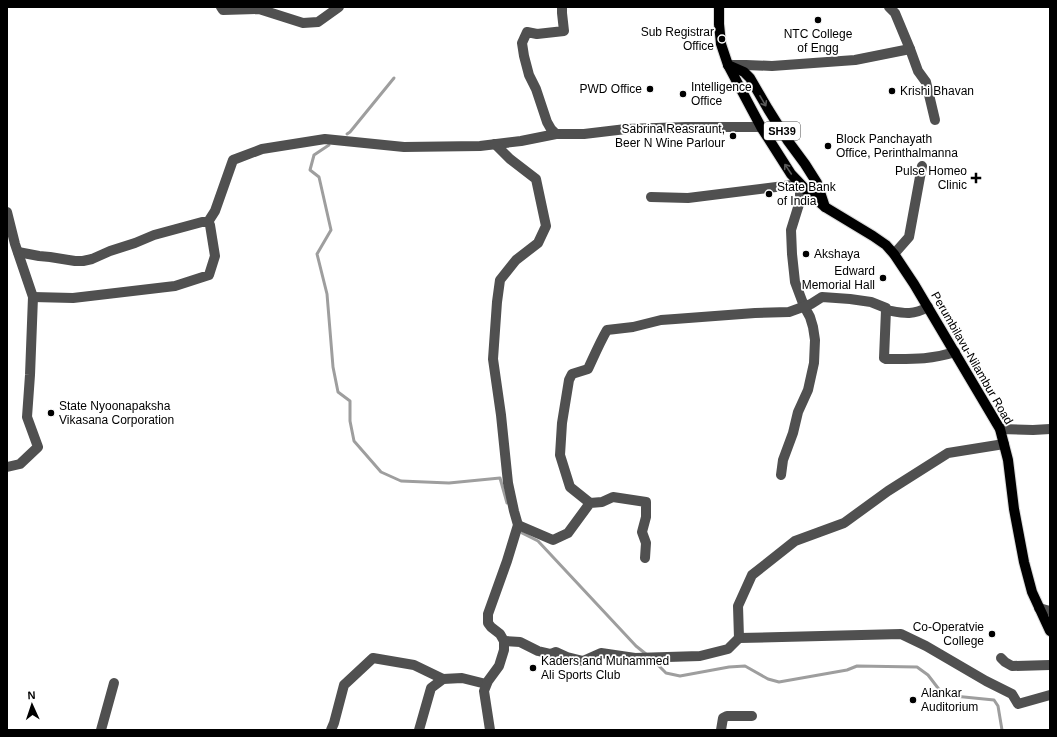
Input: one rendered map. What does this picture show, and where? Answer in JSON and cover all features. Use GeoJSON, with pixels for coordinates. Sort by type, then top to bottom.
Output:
{"type":"FeatureCollection","features":[{"type":"Feature","properties":{"kind":"main road","name":"Perumbilavu-Nilambur Road"},"geometry":{"type":"LineString","coordinates":[[719,7],[721,44],[728,66],[761,127],[791,174],[825,207],[886,244],[914,284],[1000,429],[1008,460],[1015,516],[1024,562],[1032,592],[1050,631]]}},
{"type":"Feature","properties":{"kind":"main road","name":"SH39"},"geometry":{"type":"LineString","coordinates":[[728,66],[744,72],[750,78],[788,141],[817,183],[825,207]]}},
{"type":"Feature","properties":{"kind":"street"},"geometry":{"type":"LineString","coordinates":[[221,7],[223,10],[259,9],[303,23],[318,22],[339,7]]}},
{"type":"Feature","properties":{"kind":"street"},"geometry":{"type":"LineString","coordinates":[[556,134],[550,129],[536,89],[529,75],[522,43],[527,32],[537,34],[564,31],[562,7]]}},
{"type":"Feature","properties":{"kind":"street"},"geometry":{"type":"LineString","coordinates":[[889,7],[895,13],[918,71],[926,82],[935,120]]}},
{"type":"Feature","properties":{"kind":"street"},"geometry":{"type":"LineString","coordinates":[[728,66],[772,66],[855,60],[910,49]]}},
{"type":"Feature","properties":{"kind":"street"},"geometry":{"type":"LineString","coordinates":[[18,252],[83,261],[92,259],[154,235],[182,227],[208,222],[216,211],[234,160],[262,149],[325,139],[404,147],[480,146],[556,134],[584,134],[626,128],[686,126],[761,127]]}},
{"type":"Feature","properties":{"kind":"street"},"geometry":{"type":"LineString","coordinates":[[490,730],[484,691],[486,684],[499,666],[504,650],[504,641],[500,634],[488,623],[488,614],[507,562],[518,525],[508,482],[493,359],[497,302],[500,280],[516,260],[538,243],[546,226],[536,179],[510,159],[496,144]]}},
{"type":"Feature","properties":{"kind":"street"},"geometry":{"type":"LineString","coordinates":[[894,254],[909,237],[922,166]]}},
{"type":"Feature","properties":{"kind":"street"},"geometry":{"type":"LineString","coordinates":[[651,197],[688,198],[800,184],[800,201],[791,230],[792,254],[795,282],[813,327],[815,340],[814,363],[808,390],[798,412],[793,433],[783,460],[781,474]]}},
{"type":"Feature","properties":{"kind":"street"},"geometry":{"type":"LineString","coordinates":[[7,212],[33,297],[27,417],[38,447],[20,464],[7,467]]}},
{"type":"Feature","properties":{"kind":"street"},"geometry":{"type":"LineString","coordinates":[[33,297],[73,298],[175,286],[209,275],[215,256],[212,233],[208,222]]}},
{"type":"Feature","properties":{"kind":"street"},"geometry":{"type":"LineString","coordinates":[[590,504],[570,487],[560,455],[562,422],[572,374],[588,369],[596,354],[600,341],[607,330],[661,320],[748,313],[789,312],[811,304],[822,297],[850,298],[871,302],[886,308],[886,310],[909,313],[921,311],[928,307]]}},
{"type":"Feature","properties":{"kind":"street"},"geometry":{"type":"LineString","coordinates":[[886,310],[884,358],[886,360],[920,360],[941,357],[955,352]]}},
{"type":"Feature","properties":{"kind":"street"},"geometry":{"type":"LineString","coordinates":[[1000,429],[1050,429]]}},
{"type":"Feature","properties":{"kind":"street"},"geometry":{"type":"LineString","coordinates":[[739,638],[738,606],[752,575],[796,541],[844,523],[888,491],[948,453],[1004,444]]}},
{"type":"Feature","properties":{"kind":"street"},"geometry":{"type":"LineString","coordinates":[[518,525],[553,540],[568,533],[590,504],[602,502],[613,497],[646,502],[646,517],[642,532],[646,543],[645,558]]}},
{"type":"Feature","properties":{"kind":"street"},"geometry":{"type":"LineString","coordinates":[[1039,608],[1050,611]]}},
{"type":"Feature","properties":{"kind":"street"},"geometry":{"type":"LineString","coordinates":[[504,641],[520,642],[538,651],[551,654],[556,652],[567,657],[583,661],[601,653],[635,658],[700,656],[728,649],[739,638],[901,634],[926,646],[986,681],[1012,694],[1018,704],[1050,695]]}},
{"type":"Feature","properties":{"kind":"street"},"geometry":{"type":"LineString","coordinates":[[331,730],[344,685],[373,658],[414,664],[442,679],[462,678],[486,684]]}},
{"type":"Feature","properties":{"kind":"street"},"geometry":{"type":"LineString","coordinates":[[1001,658],[1012,666],[1050,665]]}},
{"type":"Feature","properties":{"kind":"street"},"geometry":{"type":"LineString","coordinates":[[419,730],[431,688],[442,679]]}},
{"type":"Feature","properties":{"kind":"street"},"geometry":{"type":"LineString","coordinates":[[102,730],[114,683]]}},
{"type":"Feature","properties":{"kind":"street"},"geometry":{"type":"LineString","coordinates":[[721,730],[723,718],[731,716],[752,716]]}},
{"type":"Feature","properties":{"kind":"waterway"},"geometry":{"type":"LineString","coordinates":[[347,134],[394,78]]}},
{"type":"Feature","properties":{"kind":"waterway"},"geometry":{"type":"LineString","coordinates":[[329,145],[314,155],[310,170],[319,177],[331,230],[317,254],[327,294],[333,367],[338,392],[350,401],[350,421],[354,441],[381,472],[401,481],[449,483],[500,478],[507,503]]}},
{"type":"Feature","properties":{"kind":"waterway"},"geometry":{"type":"LineString","coordinates":[[522,533],[538,541],[636,646],[646,654]]}},
{"type":"Feature","properties":{"kind":"waterway"},"geometry":{"type":"LineString","coordinates":[[656,663],[666,673],[680,676],[729,667],[745,666],[768,679],[779,682],[847,670],[857,666],[917,667],[928,675],[941,692],[954,696],[994,700],[998,706],[1002,730]]}},
{"type":"Feature","properties":{"kind":"place","name":"NTC College of Engg"},"geometry":{"type":"Point","coordinates":[818,20]}},
{"type":"Feature","properties":{"kind":"place","name":"Sub Registrar Office"},"geometry":{"type":"Point","coordinates":[722,39]}},
{"type":"Feature","properties":{"kind":"place","name":"PWD Office"},"geometry":{"type":"Point","coordinates":[650,89]}},
{"type":"Feature","properties":{"kind":"place","name":"Krishi Bhavan"},"geometry":{"type":"Point","coordinates":[892,91]}},
{"type":"Feature","properties":{"kind":"place","name":"Intelligence Office"},"geometry":{"type":"Point","coordinates":[683,94]}},
{"type":"Feature","properties":{"kind":"place","name":"Sabrina Reasraunt, Beer N Wine Parlour"},"geometry":{"type":"Point","coordinates":[733,136]}},
{"type":"Feature","properties":{"kind":"place","name":"Block Panchayath Office, Perinthalmanna"},"geometry":{"type":"Point","coordinates":[828,146]}},
{"type":"Feature","properties":{"kind":"place","name":"Pulse Homeo Clinic"},"geometry":{"type":"Point","coordinates":[976,178]}},
{"type":"Feature","properties":{"kind":"place","name":"State Bank of India"},"geometry":{"type":"Point","coordinates":[769,194]}},
{"type":"Feature","properties":{"kind":"place","name":"Akshaya"},"geometry":{"type":"Point","coordinates":[806,254]}},
{"type":"Feature","properties":{"kind":"place","name":"Edward Memorial Hall"},"geometry":{"type":"Point","coordinates":[883,278]}},
{"type":"Feature","properties":{"kind":"place","name":"State Nyoonapaksha Vikasana Corporation"},"geometry":{"type":"Point","coordinates":[51,413]}},
{"type":"Feature","properties":{"kind":"place","name":"Co-Operatvie College"},"geometry":{"type":"Point","coordinates":[992,634]}},
{"type":"Feature","properties":{"kind":"place","name":"Kaders and Muhammed Ali Sports Club"},"geometry":{"type":"Point","coordinates":[533,668]}},
{"type":"Feature","properties":{"kind":"place","name":"Alankar Auditorium"},"geometry":{"type":"Point","coordinates":[913,700]}}]}
